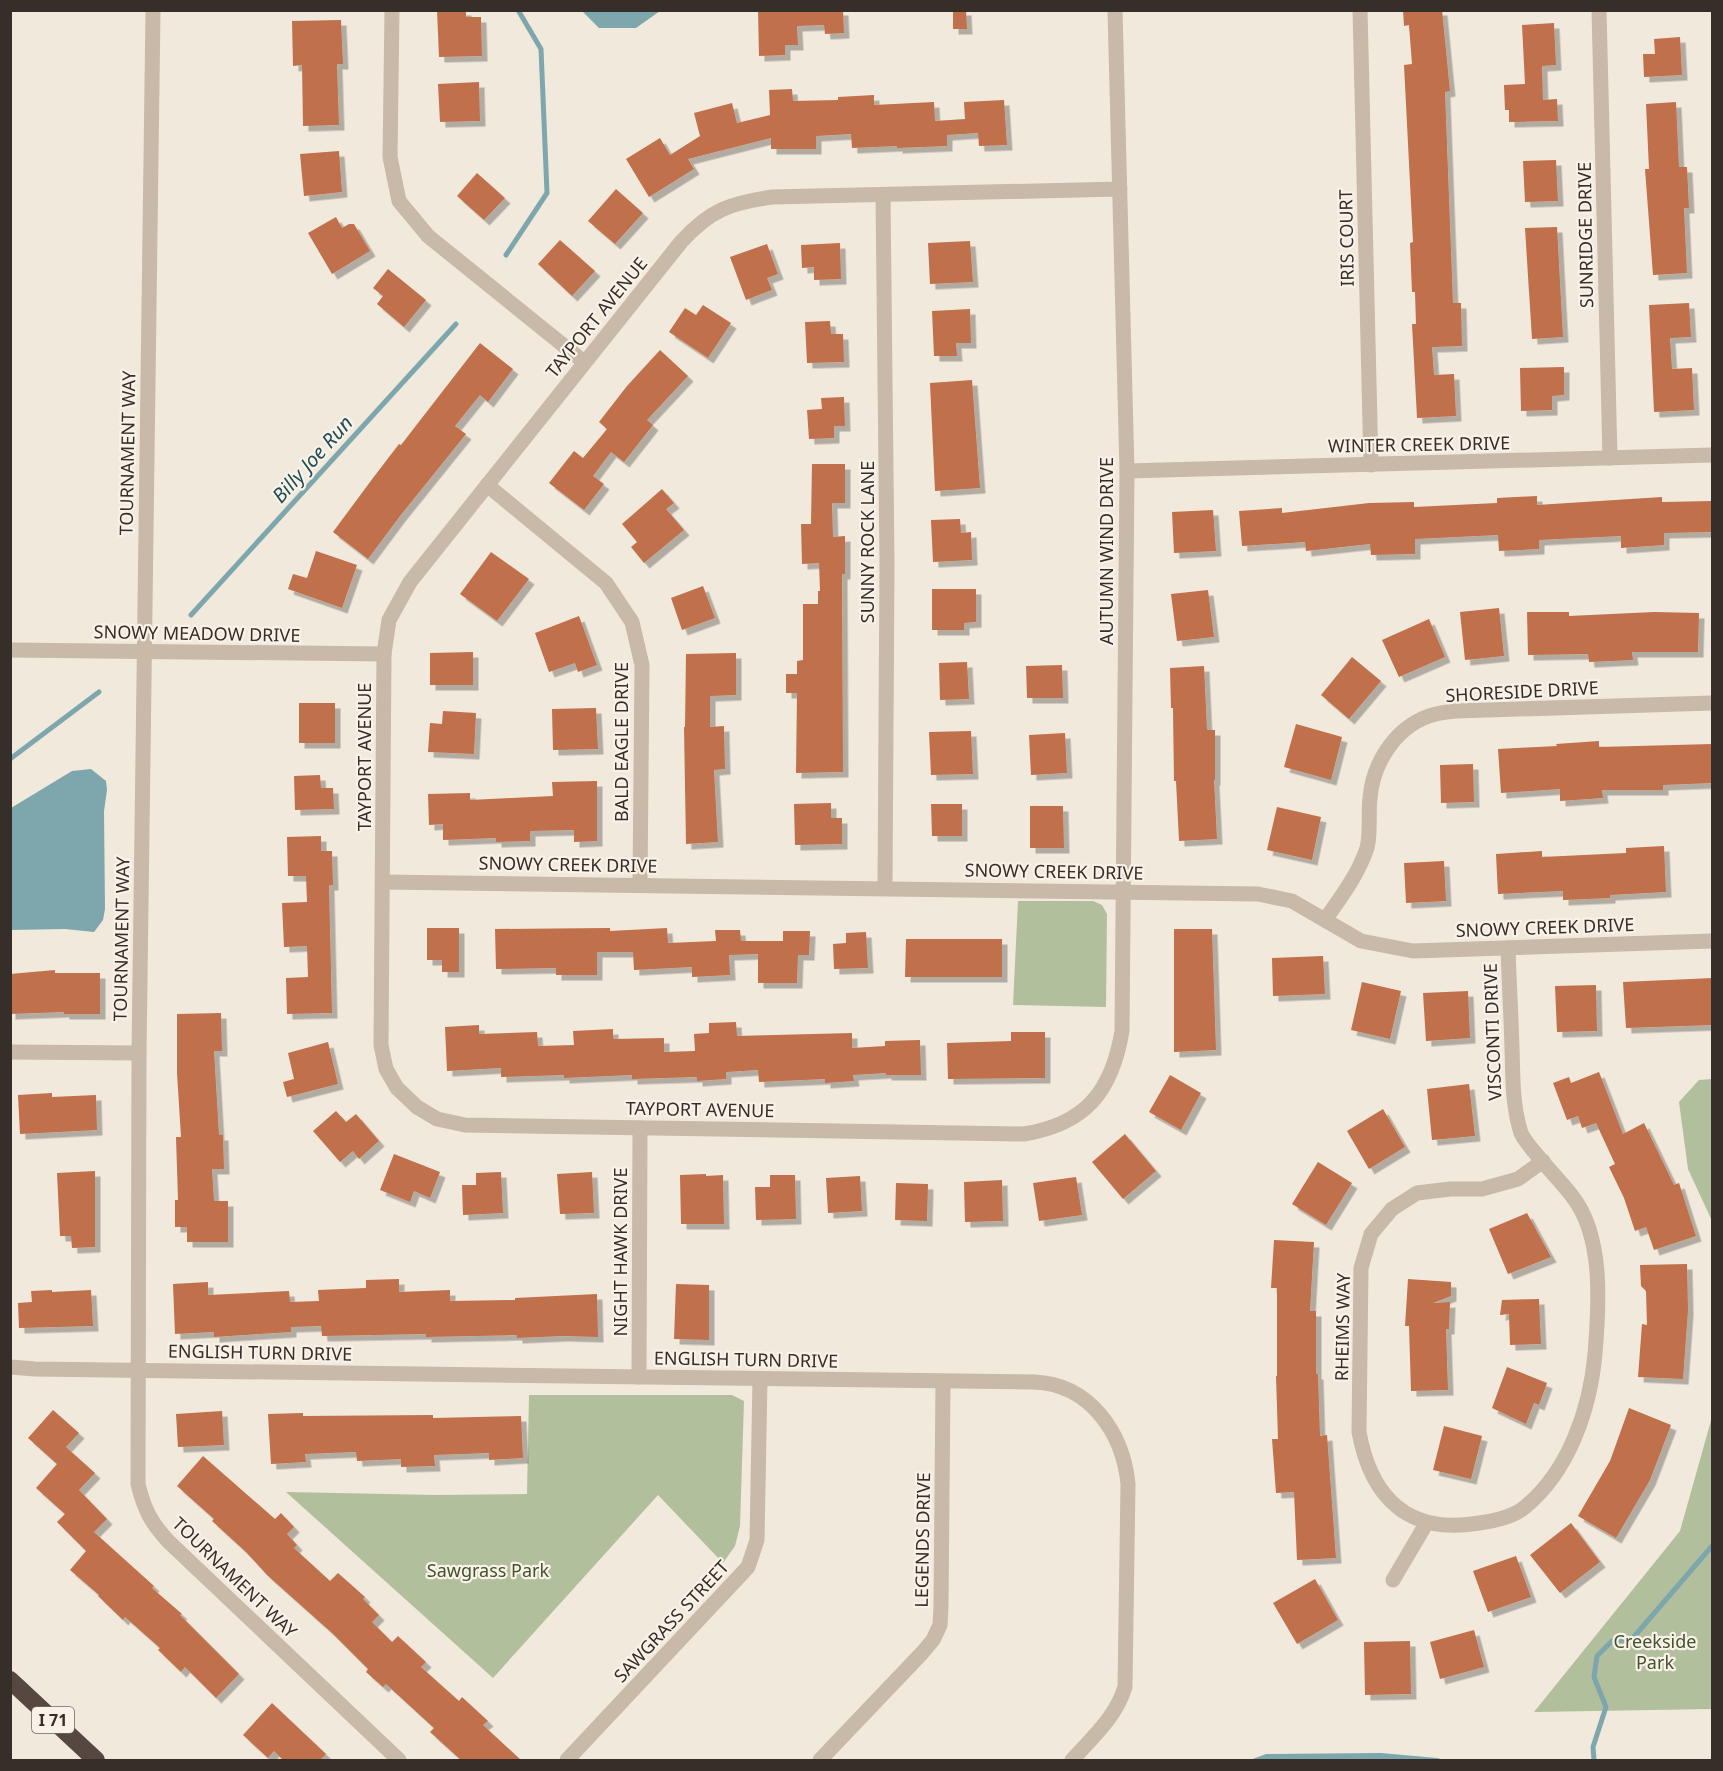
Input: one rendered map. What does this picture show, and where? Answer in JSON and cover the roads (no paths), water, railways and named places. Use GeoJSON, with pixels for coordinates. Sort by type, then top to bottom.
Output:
{"type":"FeatureCollection","features":[{"type":"Feature","properties":{"kind":"highway","name":"I 71"},"geometry":{"type":"LineString","coordinates":[[10,1680],[96,1761]]}},
{"type":"Feature","properties":{"kind":"street","name":"TOURNAMENT WAY"},"geometry":{"type":"LineString","coordinates":[[153,10],[139,1053],[138,1484],[144,1507],[155,1527],[399,1761]]}},
{"type":"Feature","properties":{"kind":"street"},"geometry":{"type":"LineString","coordinates":[[392,10],[390,157],[399,201],[428,236],[584,362]]}},
{"type":"Feature","properties":{"kind":"street","name":"AUTUMN WIND DRIVE"},"geometry":{"type":"LineString","coordinates":[[1104,1088],[1118,1052],[1122,1031],[1127,471],[1115,10]]}},
{"type":"Feature","properties":{"kind":"street","name":"IRIS COURT"},"geometry":{"type":"LineString","coordinates":[[1360,10],[1371,465]]}},
{"type":"Feature","properties":{"kind":"street","name":"SUNRIDGE DRIVE"},"geometry":{"type":"LineString","coordinates":[[1599,10],[1610,458]]}},
{"type":"Feature","properties":{"kind":"street","name":"TAYPORT AVENUE"},"geometry":{"type":"LineString","coordinates":[[1104,1088],[1086,1109],[1068,1122],[1024,1134],[465,1125],[437,1119],[417,1107],[397,1088],[386,1069],[381,1045],[384,654],[389,620],[410,582],[584,362],[698,223],[722,209],[745,201],[772,197],[1120,189]]}},
{"type":"Feature","properties":{"kind":"street","name":"SUNNY ROCK LANE"},"geometry":{"type":"LineString","coordinates":[[883,195],[887,563],[885,888]]}},
{"type":"Feature","properties":{"kind":"street","name":"WINTER CREEK DRIVE"},"geometry":{"type":"LineString","coordinates":[[1127,471],[1713,456]]}},
{"type":"Feature","properties":{"kind":"street","name":"BALD EAGLE DRIVE"},"geometry":{"type":"LineString","coordinates":[[487,485],[606,583],[632,622],[642,665],[640,884]]}},
{"type":"Feature","properties":{"kind":"street","name":"SNOWY MEADOW DRIVE"},"geometry":{"type":"LineString","coordinates":[[10,650],[384,654]]}},
{"type":"Feature","properties":{"kind":"street","name":"SHORESIDE DRIVE"},"geometry":{"type":"LineString","coordinates":[[1325,920],[1354,877],[1367,846],[1370,797],[1380,759],[1404,730],[1428,716],[1456,711],[1713,703]]}},
{"type":"Feature","properties":{"kind":"street","name":"SNOWY CREEK DRIVE"},"geometry":{"type":"LineString","coordinates":[[383,882],[1258,894],[1292,901],[1361,941],[1413,951],[1713,941]]}},
{"type":"Feature","properties":{"kind":"street","name":"VISCONTI DRIVE"},"geometry":{"type":"LineString","coordinates":[[1426,1524],[1471,1525],[1505,1517],[1523,1509],[1549,1484],[1572,1443],[1589,1399],[1595,1353],[1598,1273],[1593,1239],[1575,1199],[1522,1136],[1514,1102],[1508,948]]}},
{"type":"Feature","properties":{"kind":"street"},"geometry":{"type":"LineString","coordinates":[[10,1052],[139,1053]]}},
{"type":"Feature","properties":{"kind":"street","name":"NIGHT HAWK DRIVE"},"geometry":{"type":"LineString","coordinates":[[639,1377],[640,1128]]}},
{"type":"Feature","properties":{"kind":"street","name":"RHEIMS WAY"},"geometry":{"type":"LineString","coordinates":[[1426,1524],[1388,1500],[1368,1469],[1362,1450],[1359,1432],[1361,1268],[1371,1234],[1392,1209],[1417,1193],[1482,1188],[1500,1184],[1518,1179],[1543,1161]]}},
{"type":"Feature","properties":{"kind":"street","name":"ENGLISH TURN DRIVE"},"geometry":{"type":"LineString","coordinates":[[10,1366],[35,1369],[1043,1383],[1057,1387],[1089,1403],[1102,1414],[1121,1448],[1126,1464],[1128,1484],[1125,1687],[1122,1697],[1108,1720],[1072,1761]]}},
{"type":"Feature","properties":{"kind":"street","name":"SAWGRASS STREET"},"geometry":{"type":"LineString","coordinates":[[567,1761],[748,1566],[757,1540],[760,1379]]}},
{"type":"Feature","properties":{"kind":"street","name":"LEGENDS DRIVE"},"geometry":{"type":"LineString","coordinates":[[820,1761],[922,1653],[933,1640],[940,1625],[943,1574],[943,1381]]}},
{"type":"Feature","properties":{"kind":"street"},"geometry":{"type":"LineString","coordinates":[[1393,1580],[1426,1524]]}},
{"type":"Feature","properties":{"kind":"water"},"geometry":{"type":"Polygon","coordinates":[[[582,11],[660,11],[636,28],[599,28],[582,11]]]}},
{"type":"Feature","properties":{"kind":"water"},"geometry":{"type":"Polygon","coordinates":[[[91,769],[106,781],[107,790],[104,811],[105,909],[103,920],[94,932],[65,929],[11,930],[11,808],[72,771],[91,769]]]}},
{"type":"Feature","properties":{"kind":"water"},"geometry":{"type":"Polygon","coordinates":[[[1381,1753],[1445,1760],[1250,1760],[1266,1754],[1381,1753]]]}},
{"type":"Feature","properties":{"kind":"waterway","name":"Billy Joe Run"},"geometry":{"type":"LineString","coordinates":[[506,255],[547,193],[541,49],[518,10]]}},
{"type":"Feature","properties":{"kind":"waterway","name":"Billy Joe Run"},"geometry":{"type":"LineString","coordinates":[[191,615],[456,324]]}},
{"type":"Feature","properties":{"kind":"waterway","name":"Billy Joe Run"},"geometry":{"type":"LineString","coordinates":[[10,759],[99,692]]}},
{"type":"Feature","properties":{"kind":"waterway"},"geometry":{"type":"LineString","coordinates":[[1594,1760],[1593,1747],[1606,1707],[1594,1677],[1597,1656],[1612,1641],[1632,1639],[1712,1546]]}},
{"type":"Feature","properties":{"kind":"park label","name":"Sawgrass Park"},"geometry":{"type":"Point","coordinates":[488,1570]}},
{"type":"Feature","properties":{"kind":"park label","name":"Creekside Park"},"geometry":{"type":"Point","coordinates":[1655,1651]}}]}
